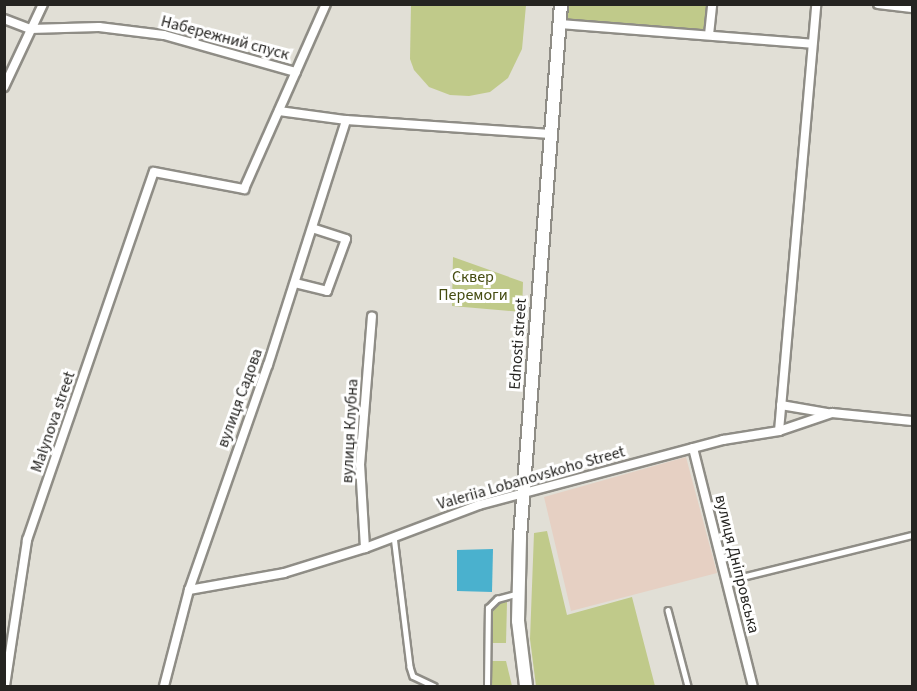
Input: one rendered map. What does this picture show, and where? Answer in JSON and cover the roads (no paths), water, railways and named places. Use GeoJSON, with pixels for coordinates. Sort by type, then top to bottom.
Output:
{"type":"FeatureCollection","features":[{"type":"Feature","properties":{"kind":"street"},"geometry":{"type":"LineString","coordinates":[[4,87],[43,4]]}},
{"type":"Feature","properties":{"kind":"street"},"geometry":{"type":"LineString","coordinates":[[326,4],[279,111],[346,120],[551,134]]}},
{"type":"Feature","properties":{"kind":"street","name":"Ednosti street"},"geometry":{"type":"LineString","coordinates":[[526,687],[519,593],[523,495],[561,4]]}},
{"type":"Feature","properties":{"kind":"street"},"geometry":{"type":"LineString","coordinates":[[710,36],[712,4]]}},
{"type":"Feature","properties":{"kind":"street"},"geometry":{"type":"LineString","coordinates":[[779,431],[816,4]]}},
{"type":"Feature","properties":{"kind":"street"},"geometry":{"type":"LineString","coordinates":[[878,4],[912,8]]}},
{"type":"Feature","properties":{"kind":"street","name":"Набережний спуск"},"geometry":{"type":"LineString","coordinates":[[4,19],[30,29],[99,27],[164,35],[296,72]]}},
{"type":"Feature","properties":{"kind":"street"},"geometry":{"type":"LineString","coordinates":[[560,24],[812,44]]}},
{"type":"Feature","properties":{"kind":"street","name":"Malynova street"},"geometry":{"type":"LineString","coordinates":[[5,687],[27,540],[154,172],[244,189],[279,111]]}},
{"type":"Feature","properties":{"kind":"street","name":"вулиця Садова"},"geometry":{"type":"LineString","coordinates":[[164,687],[189,590],[295,283],[346,120]]}},
{"type":"Feature","properties":{"kind":"street"},"geometry":{"type":"LineString","coordinates":[[295,283],[327,291],[346,239],[313,228]]}},
{"type":"Feature","properties":{"kind":"street","name":"вулиця Клубна"},"geometry":{"type":"LineString","coordinates":[[365,548],[360,465],[372,316]]}},
{"type":"Feature","properties":{"kind":"street"},"geometry":{"type":"LineString","coordinates":[[782,405],[832,413],[912,421]]}},
{"type":"Feature","properties":{"kind":"street","name":"Valeriia Lobanovskoho Street"},"geometry":{"type":"LineString","coordinates":[[189,590],[284,573],[365,548],[479,505],[693,448],[779,431],[832,413]]}},
{"type":"Feature","properties":{"kind":"street","name":"вулиця Дніпровська"},"geometry":{"type":"LineString","coordinates":[[693,448],[753,687]]}},
{"type":"Feature","properties":{"kind":"lane"},"geometry":{"type":"LineString","coordinates":[[726,580],[912,535]]}},
{"type":"Feature","properties":{"kind":"lane"},"geometry":{"type":"LineString","coordinates":[[394,536],[410,667],[413,676],[434,687]]}},
{"type":"Feature","properties":{"kind":"lane"},"geometry":{"type":"LineString","coordinates":[[487,687],[488,609],[497,600],[519,593]]}},
{"type":"Feature","properties":{"kind":"lane"},"geometry":{"type":"LineString","coordinates":[[668,610],[688,687]]}},
{"type":"Feature","properties":{"kind":"water"},"geometry":{"type":"Polygon","coordinates":[[[493,549],[492,592],[457,591],[457,550],[493,549]]]}},
{"type":"Feature","properties":{"kind":"park label","name":"Сквер Перемоги"},"geometry":{"type":"Point","coordinates":[473,286]}}]}
